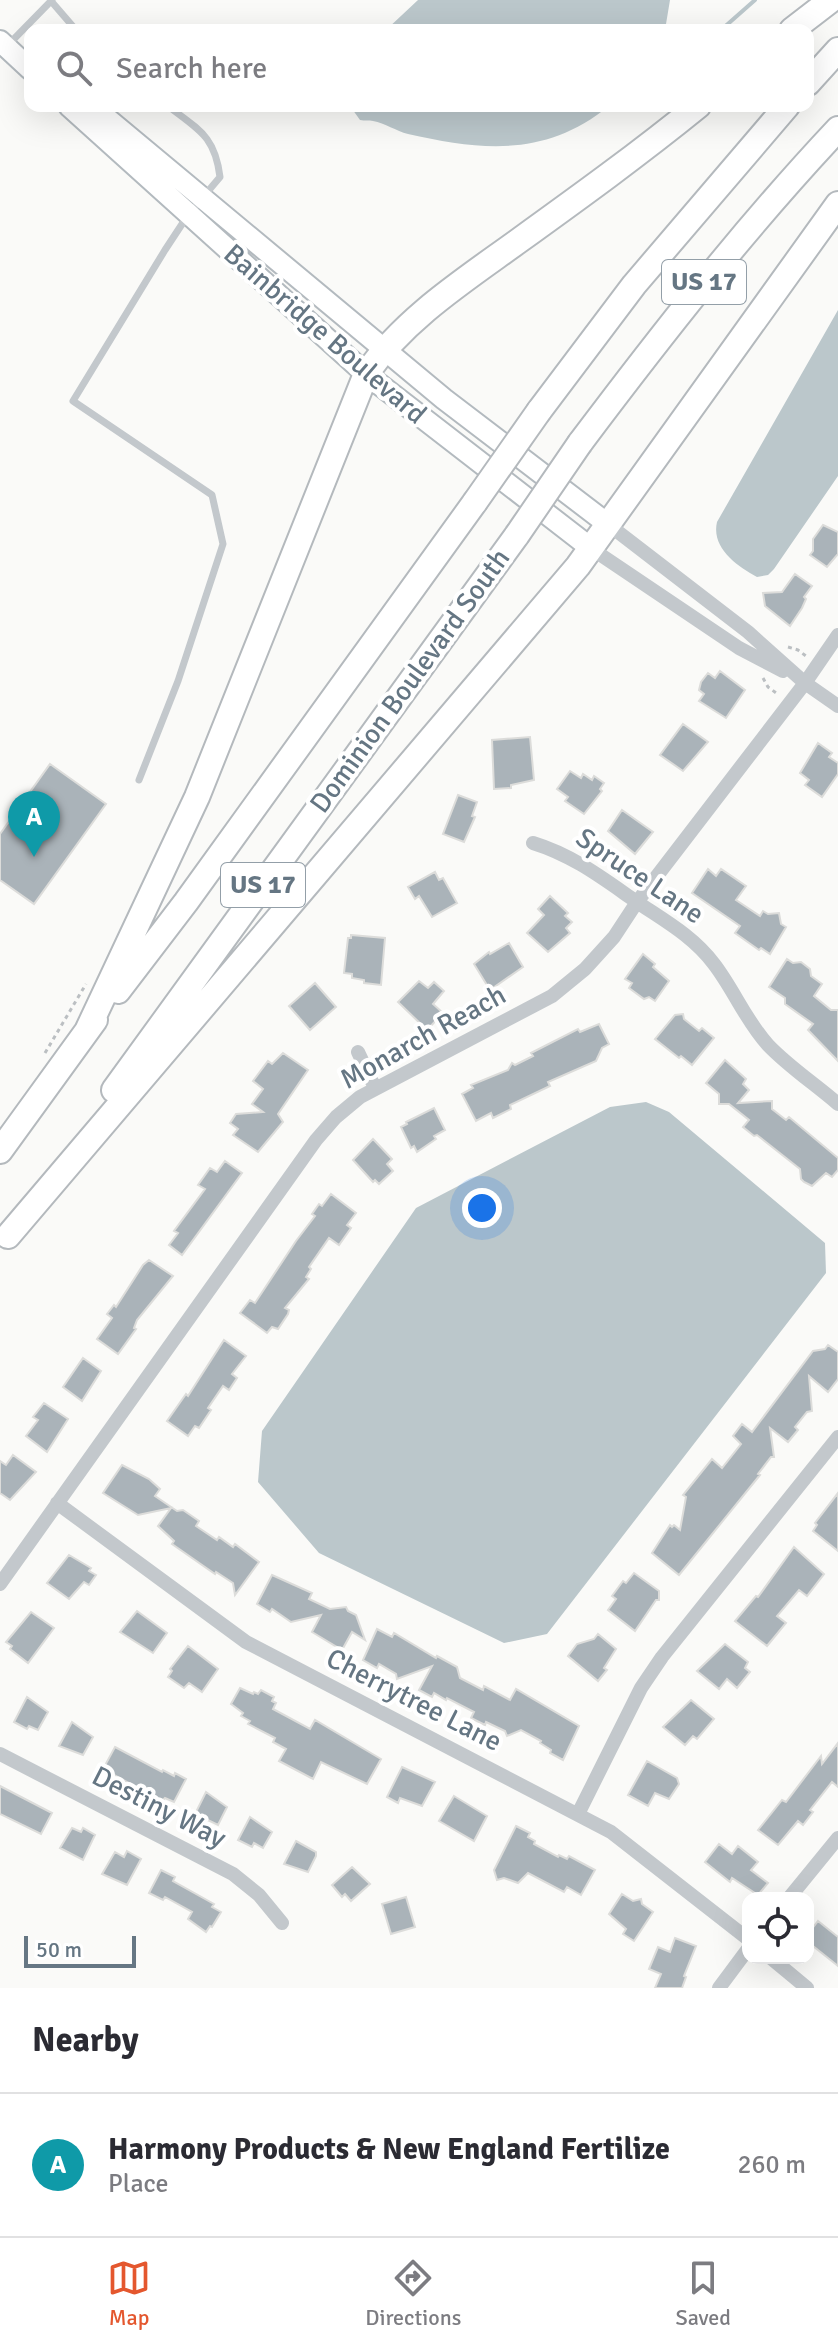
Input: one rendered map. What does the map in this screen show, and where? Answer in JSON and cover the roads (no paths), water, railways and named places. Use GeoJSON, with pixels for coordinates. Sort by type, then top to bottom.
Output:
{"type":"FeatureCollection","features":[{"type":"Feature","properties":{"kind":"highway"},"geometry":{"type":"LineString","coordinates":[[800,24],[831,0]]}},
{"type":"Feature","properties":{"kind":"highway"},"geometry":{"type":"LineString","coordinates":[[814,76],[838,50]]}},
{"type":"Feature","properties":{"kind":"highway"},"geometry":{"type":"LineString","coordinates":[[83,1036],[197,797],[366,374],[399,333],[691,112]]}},
{"type":"Feature","properties":{"kind":"highway","name":"Dominion Boulevard South"},"geometry":{"type":"LineString","coordinates":[[0,1151],[195,889],[539,411],[634,285],[782,112]]}},
{"type":"Feature","properties":{"kind":"highway","name":"Dominion Boulevard South"},"geometry":{"type":"LineString","coordinates":[[4,1242],[517,535],[580,443],[735,244],[838,129]]}},
{"type":"Feature","properties":{"kind":"highway"},"geometry":{"type":"LineString","coordinates":[[4,1242],[433,735],[519,639],[592,549],[838,204]]}},
{"type":"Feature","properties":{"kind":"main road"},"geometry":{"type":"LineString","coordinates":[[4,41],[24,54]]}},
{"type":"Feature","properties":{"kind":"main road"},"geometry":{"type":"LineString","coordinates":[[4,41],[24,63]]}},
{"type":"Feature","properties":{"kind":"main road","name":"Bainbridge Boulevard"},"geometry":{"type":"LineString","coordinates":[[76,112],[366,374],[592,549]]}},
{"type":"Feature","properties":{"kind":"main road","name":"Bainbridge Boulevard"},"geometry":{"type":"LineString","coordinates":[[99,112],[444,399],[609,525]]}},
{"type":"Feature","properties":{"kind":"street"},"geometry":{"type":"LineString","coordinates":[[609,525],[748,632],[805,683]]}},
{"type":"Feature","properties":{"kind":"street"},"geometry":{"type":"LineString","coordinates":[[592,549],[739,648],[805,683],[838,706]]}},
{"type":"Feature","properties":{"kind":"street","name":"Monarch Reach"},"geometry":{"type":"LineString","coordinates":[[0,1584],[316,1140],[336,1117],[375,1088],[552,996],[585,969],[614,937],[838,635]]}},
{"type":"Feature","properties":{"kind":"street","name":"Spruce Lane"},"geometry":{"type":"LineString","coordinates":[[533,843],[560,851],[585,864],[690,938],[712,962],[766,1042],[789,1066],[838,1104]]}},
{"type":"Feature","properties":{"kind":"street"},"geometry":{"type":"LineString","coordinates":[[358,1052],[375,1088]]}},
{"type":"Feature","properties":{"kind":"street"},"geometry":{"type":"LineString","coordinates":[[578,1814],[641,1688],[662,1657],[838,1437]]}},
{"type":"Feature","properties":{"kind":"street","name":"Cherrytree Lane"},"geometry":{"type":"LineString","coordinates":[[57,1503],[246,1642],[611,1832],[742,1934]]}},
{"type":"Feature","properties":{"kind":"street","name":"Destiny Way"},"geometry":{"type":"LineString","coordinates":[[0,1754],[233,1874],[259,1895],[282,1923]]}},
{"type":"Feature","properties":{"kind":"street"},"geometry":{"type":"LineString","coordinates":[[794,1892],[838,1838]]}},
{"type":"Feature","properties":{"kind":"street"},"geometry":{"type":"LineString","coordinates":[[719,1988],[742,1957]]}},
{"type":"Feature","properties":{"kind":"street"},"geometry":{"type":"LineString","coordinates":[[778,1964],[807,1988]]}},
{"type":"Feature","properties":{"kind":"lane"},"geometry":{"type":"LineString","coordinates":[[4,41],[52,0],[71,24]]}},
{"type":"Feature","properties":{"kind":"lane"},"geometry":{"type":"LineString","coordinates":[[139,780],[178,681],[223,544],[212,495],[73,401],[188,215],[220,177],[208,137],[176,112]]}},
{"type":"Feature","properties":{"kind":"waterway"},"geometry":{"type":"LineString","coordinates":[[728,24],[755,0]]}},
{"type":"Feature","properties":{"kind":"place","name":"Harmony Products & New England Fertilize"},"geometry":{"type":"Point","coordinates":[34,857]}}]}
